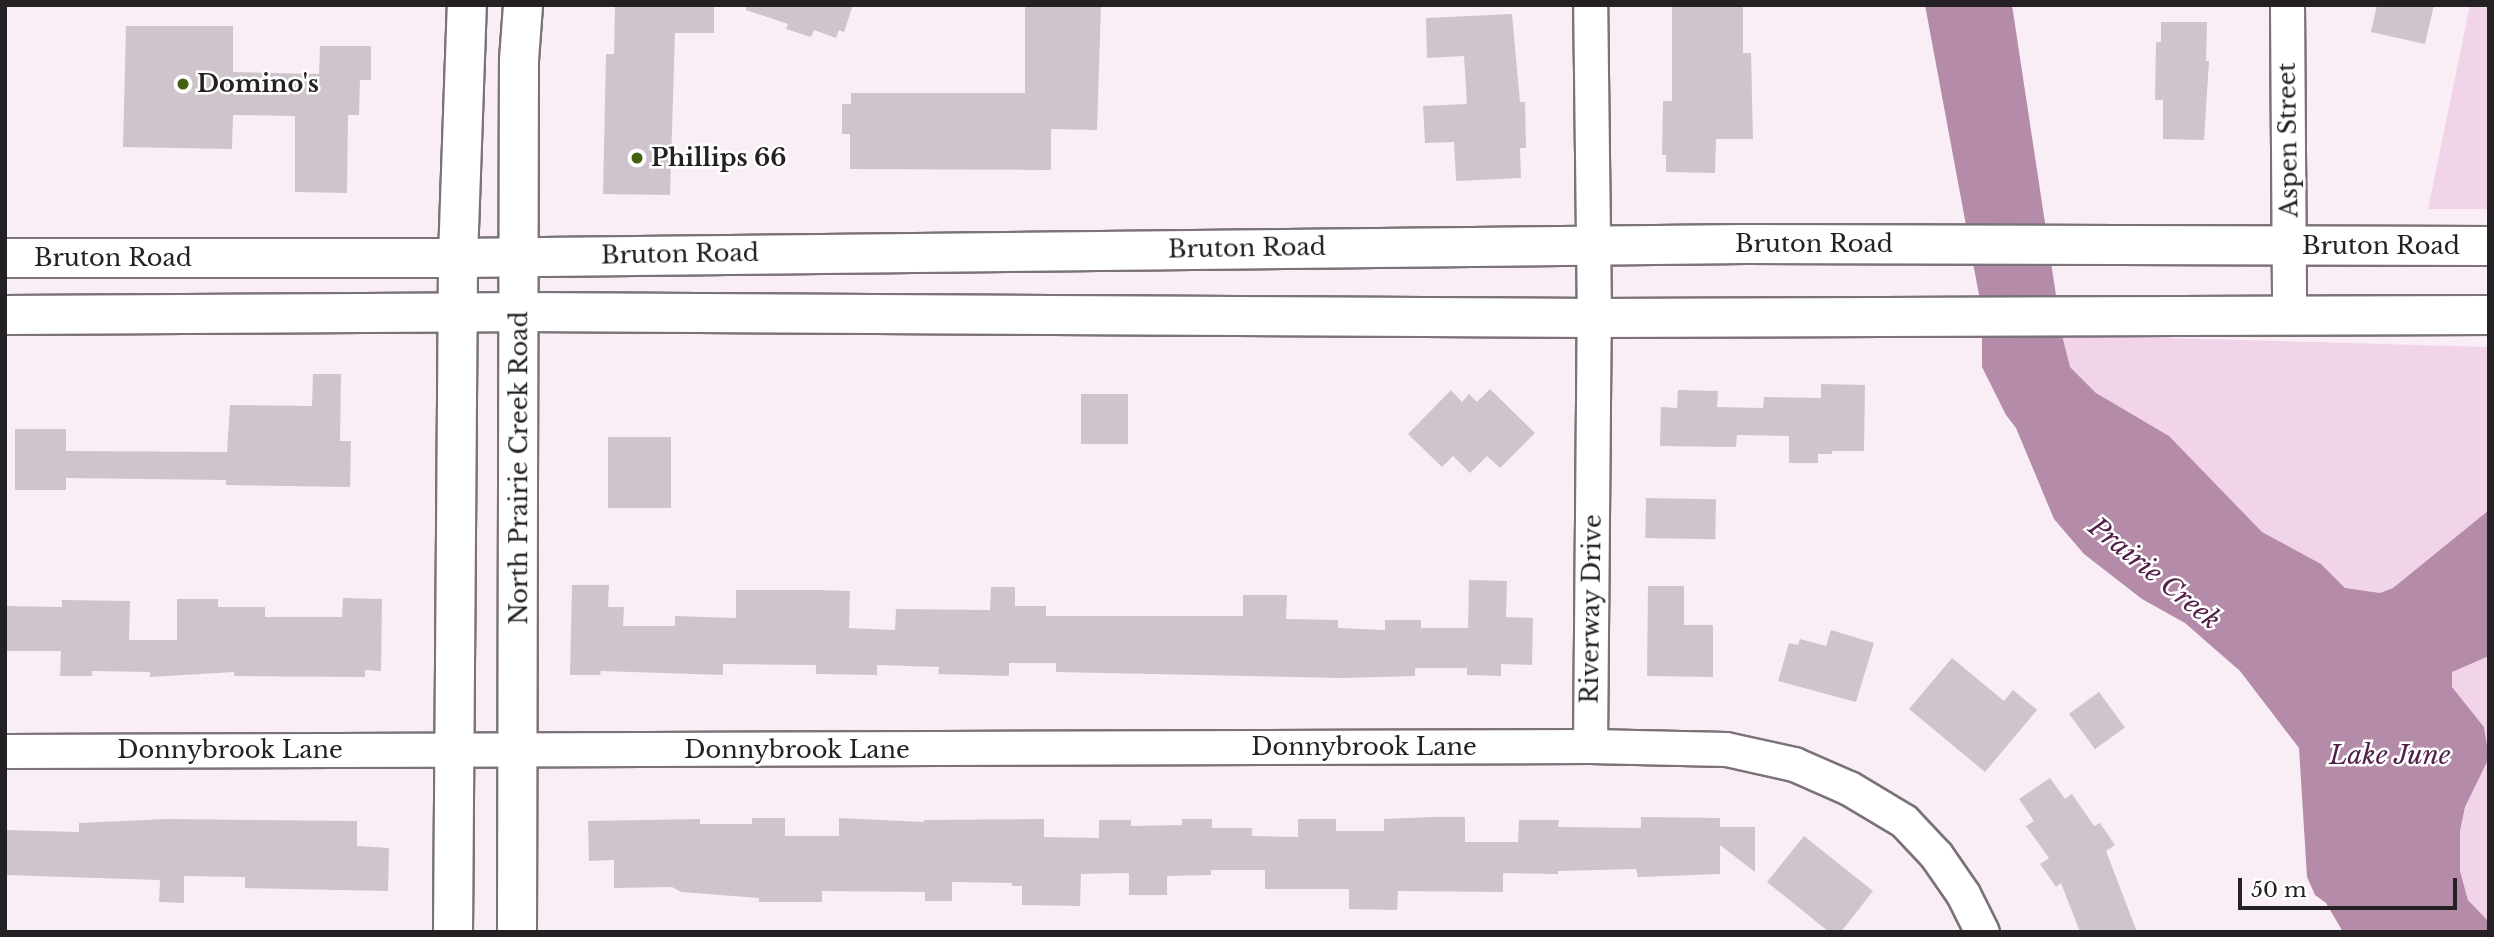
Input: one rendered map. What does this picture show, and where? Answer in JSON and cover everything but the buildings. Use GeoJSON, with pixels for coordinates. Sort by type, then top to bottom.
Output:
{"type":"FeatureCollection","features":[{"type":"Feature","properties":{"kind":"main road"},"geometry":{"type":"LineString","coordinates":[[453,932],[452,750],[458,258],[467,5]]}},
{"type":"Feature","properties":{"kind":"main road","name":"North Prairie Creek Road"},"geometry":{"type":"LineString","coordinates":[[517,932],[519,60],[523,5]]}},
{"type":"Feature","properties":{"kind":"main road","name":"Bruton Road"},"geometry":{"type":"LineString","coordinates":[[5,258],[458,258],[1891,244],[2489,246]]}},
{"type":"Feature","properties":{"kind":"main road"},"geometry":{"type":"LineString","coordinates":[[5,315],[520,312],[1594,317],[2489,315]]}},
{"type":"Feature","properties":{"kind":"street","name":"Riverway Drive"},"geometry":{"type":"LineString","coordinates":[[1590,5],[1594,317],[1590,746]]}},
{"type":"Feature","properties":{"kind":"street","name":"Aspen Street"},"geometry":{"type":"LineString","coordinates":[[2287,5],[2289,316]]}},
{"type":"Feature","properties":{"kind":"street","name":"Donnybrook Lane"},"geometry":{"type":"LineString","coordinates":[[5,751],[1590,746]]}},
{"type":"Feature","properties":{"kind":"street"},"geometry":{"type":"LineString","coordinates":[[1590,746],[1726,749],[1794,764],[1849,788],[1903,821],[1936,855],[1964,894],[1982,932]]}},
{"type":"Feature","properties":{"kind":"shaded area"},"geometry":{"type":"Polygon","coordinates":[[[2470,5],[2489,5],[2489,209],[2428,209],[2470,5]]]}},
{"type":"Feature","properties":{"kind":"shaded area"},"geometry":{"type":"Polygon","coordinates":[[[2062,335],[2489,347],[2489,510],[2393,588],[2380,593],[2345,588],[2321,564],[2262,532],[2169,436],[2096,393],[2070,367],[2062,335]]]}},
{"type":"Feature","properties":{"kind":"shaded area"},"geometry":{"type":"Polygon","coordinates":[[[2489,656],[2489,758],[2484,727],[2452,687],[2452,671],[2489,656]]]}},
{"type":"Feature","properties":{"kind":"shaded area"},"geometry":{"type":"Polygon","coordinates":[[[2489,759],[2489,922],[2468,900],[2460,871],[2460,831],[2465,807],[2489,759]]]}},
{"type":"Feature","properties":{"kind":"water","name":"Lake June"},"geometry":{"type":"Polygon","coordinates":[[[1925,5],[2012,5],[2062,335],[2070,367],[2096,393],[2169,436],[2262,532],[2321,564],[2345,588],[2380,593],[2393,588],[2489,510],[2489,656],[2452,672],[2452,687],[2484,727],[2489,758],[2465,807],[2460,831],[2460,871],[2468,900],[2489,922],[2489,932],[2343,932],[2326,903],[2315,895],[2307,877],[2299,748],[2240,671],[2185,623],[2142,599],[2084,554],[2054,519],[2016,428],[2006,415],[1982,367],[1982,311],[1925,5]]]}},
{"type":"Feature","properties":{"kind":"place","name":"Domino's"},"geometry":{"type":"Point","coordinates":[183,84]}},
{"type":"Feature","properties":{"kind":"place","name":"Phillips 66"},"geometry":{"type":"Point","coordinates":[637,158]}},
{"type":"Feature","properties":{"kind":"water label","name":"Prairie Creek"},"geometry":{"type":"Point","coordinates":[2154,574]}}]}
